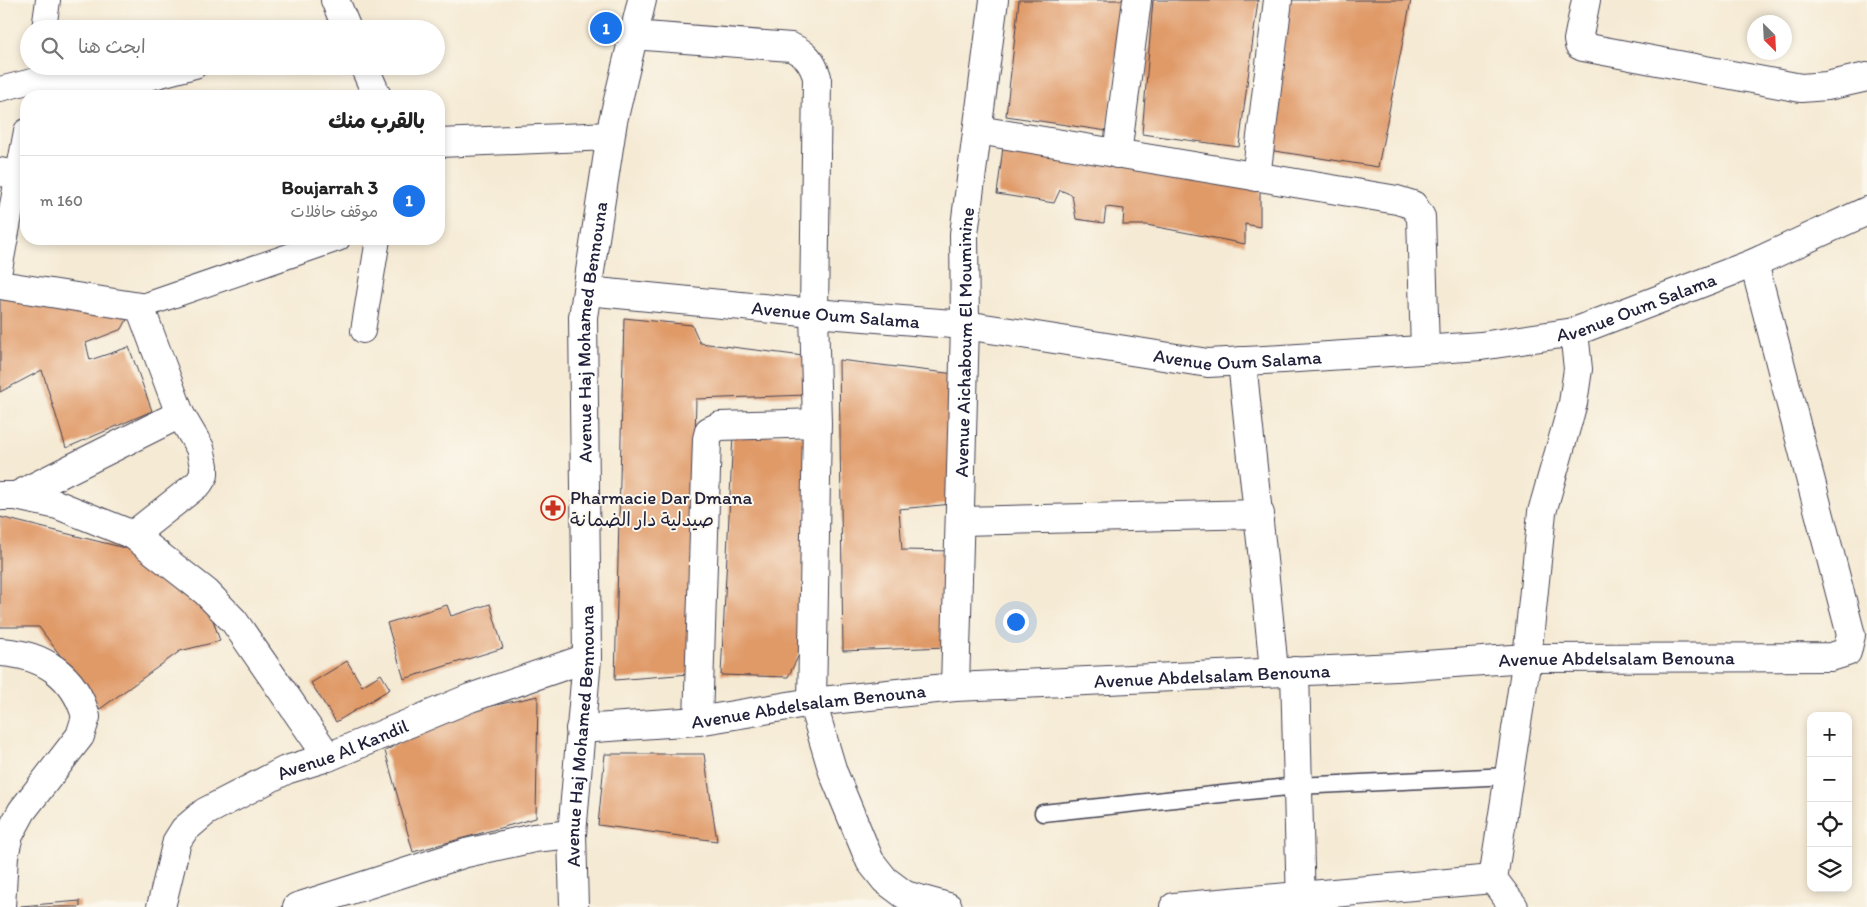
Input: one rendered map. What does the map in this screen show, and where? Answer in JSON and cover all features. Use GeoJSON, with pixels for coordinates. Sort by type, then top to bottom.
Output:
{"type":"FeatureCollection","features":[{"type":"Feature","properties":{"kind":"street"},"geometry":{"type":"LineString","coordinates":[[45,20],[48,0]]}},
{"type":"Feature","properties":{"kind":"street"},"geometry":{"type":"LineString","coordinates":[[335,0],[340,20]]}},
{"type":"Feature","properties":{"kind":"street","name":"Avenue Haj Mohamed Bennouna"},"geometry":{"type":"LineString","coordinates":[[574,907],[572,834],[587,658],[583,318],[610,136],[632,35],[642,0]]}},
{"type":"Feature","properties":{"kind":"street","name":"Avenue Aichaboum El Mouminine"},"geometry":{"type":"LineString","coordinates":[[955,687],[965,325],[964,234],[994,0]]}},
{"type":"Feature","properties":{"kind":"street"},"geometry":{"type":"LineString","coordinates":[[1117,154],[1137,0]]}},
{"type":"Feature","properties":{"kind":"street"},"geometry":{"type":"LineString","coordinates":[[1256,177],[1278,0]]}},
{"type":"Feature","properties":{"kind":"street"},"geometry":{"type":"LineString","coordinates":[[1586,0],[1578,40],[1579,45],[1583,48],[1801,88],[1827,86],[1867,77]]}},
{"type":"Feature","properties":{"kind":"street"},"geometry":{"type":"LineString","coordinates":[[632,35],[791,47],[805,54],[814,66],[817,77],[814,313],[817,423],[812,702],[833,772],[870,861],[884,880],[905,895],[948,907]]}},
{"type":"Feature","properties":{"kind":"street"},"geometry":{"type":"LineString","coordinates":[[0,89],[36,81],[135,82],[161,75]]}},
{"type":"Feature","properties":{"kind":"street"},"geometry":{"type":"LineString","coordinates":[[368,75],[374,90]]}},
{"type":"Feature","properties":{"kind":"street"},"geometry":{"type":"LineString","coordinates":[[978,130],[1397,200],[1413,205],[1421,217],[1425,350]]}},
{"type":"Feature","properties":{"kind":"street"},"geometry":{"type":"LineString","coordinates":[[445,143],[610,136]]}},
{"type":"Feature","properties":{"kind":"street"},"geometry":{"type":"LineString","coordinates":[[0,269],[15,174],[20,154]]}},
{"type":"Feature","properties":{"kind":"street","name":"Avenue Oum Salama"},"geometry":{"type":"LineString","coordinates":[[587,291],[814,313],[965,325],[1208,363],[1425,350],[1480,346],[1574,332],[1754,263],[1867,212]]}},
{"type":"Feature","properties":{"kind":"street"},"geometry":{"type":"LineString","coordinates":[[0,285],[140,307],[321,245]]}},
{"type":"Feature","properties":{"kind":"street"},"geometry":{"type":"LineString","coordinates":[[363,330],[377,245]]}},
{"type":"Feature","properties":{"kind":"street","name":"Avenue Abdelsalam Benouna"},"geometry":{"type":"LineString","coordinates":[[580,729],[698,721],[812,702],[955,687],[1396,667],[1528,658],[1831,657],[1847,652],[1851,635],[1754,263]]}},
{"type":"Feature","properties":{"kind":"street"},"geometry":{"type":"LineString","coordinates":[[133,534],[199,483],[204,476],[200,448],[180,414],[140,307]]}},
{"type":"Feature","properties":{"kind":"street"},"geometry":{"type":"LineString","coordinates":[[1514,907],[1493,879],[1528,658],[1542,512],[1573,403],[1578,369],[1574,332]]}},
{"type":"Feature","properties":{"kind":"street"},"geometry":{"type":"LineString","coordinates":[[1242,361],[1251,453],[1285,671],[1297,786],[1301,901]]}},
{"type":"Feature","properties":{"kind":"street"},"geometry":{"type":"LineString","coordinates":[[8,496],[180,414]]}},
{"type":"Feature","properties":{"kind":"street"},"geometry":{"type":"LineString","coordinates":[[698,721],[706,449],[709,431],[720,426],[817,423]]}},
{"type":"Feature","properties":{"kind":"street"},"geometry":{"type":"LineString","coordinates":[[8,496],[58,505],[133,534],[206,592],[234,621],[328,757]]}},
{"type":"Feature","properties":{"kind":"street"},"geometry":{"type":"LineString","coordinates":[[961,522],[1260,514]]}},
{"type":"Feature","properties":{"kind":"street"},"geometry":{"type":"LineString","coordinates":[[0,652],[22,654],[36,658],[58,673],[74,688],[86,717],[80,736],[22,811],[9,835],[4,856],[1,907]]}},
{"type":"Feature","properties":{"kind":"street","name":"Avenue Al Kandil"},"geometry":{"type":"LineString","coordinates":[[161,907],[177,841],[193,821],[205,812],[286,770],[328,757],[470,698],[587,658]]}},
{"type":"Feature","properties":{"kind":"street"},"geometry":{"type":"LineString","coordinates":[[297,907],[466,853],[534,838],[572,834]]}},
{"type":"Feature","properties":{"kind":"street"},"geometry":{"type":"LineString","coordinates":[[1174,907],[1301,901],[1493,879]]}},
{"type":"Feature","properties":{"kind":"lane"},"geometry":{"type":"LineString","coordinates":[[1043,813],[1297,786],[1509,776]]}},
{"type":"Feature","properties":{"kind":"building"},"geometry":{"type":"Polygon","coordinates":[[[1019,0],[1123,0],[1107,131],[1006,116],[1019,0]]]}},
{"type":"Feature","properties":{"kind":"building"},"geometry":{"type":"Polygon","coordinates":[[[1153,0],[1258,0],[1239,147],[1142,134],[1153,0]]]}},
{"type":"Feature","properties":{"kind":"building"},"geometry":{"type":"Polygon","coordinates":[[[1290,0],[1411,0],[1378,167],[1268,150],[1290,0]]]}},
{"type":"Feature","properties":{"kind":"building"},"geometry":{"type":"Polygon","coordinates":[[[1003,147],[1260,180],[1260,227],[1245,224],[1245,244],[1147,225],[1123,225],[1124,209],[1106,207],[1104,223],[1076,219],[1072,195],[1060,190],[1054,203],[997,194],[1003,147]]]}},
{"type":"Feature","properties":{"kind":"building"},"geometry":{"type":"Polygon","coordinates":[[[0,290],[132,310],[122,329],[86,343],[90,360],[129,347],[152,411],[66,448],[42,370],[0,392],[0,290]]]}},
{"type":"Feature","properties":{"kind":"building"},"geometry":{"type":"Polygon","coordinates":[[[624,318],[692,325],[700,343],[811,357],[807,395],[696,399],[689,674],[615,680],[624,318]]]}},
{"type":"Feature","properties":{"kind":"building"},"geometry":{"type":"Polygon","coordinates":[[[839,360],[955,374],[952,504],[899,509],[902,550],[951,551],[947,647],[843,651],[839,360]]]}},
{"type":"Feature","properties":{"kind":"building"},"geometry":{"type":"Polygon","coordinates":[[[733,435],[808,436],[802,649],[788,677],[721,675],[733,435]]]}},
{"type":"Feature","properties":{"kind":"building"},"geometry":{"type":"Polygon","coordinates":[[[0,517],[137,551],[210,611],[220,641],[180,651],[100,709],[39,627],[0,627],[0,517]]]}},
{"type":"Feature","properties":{"kind":"building"},"geometry":{"type":"Polygon","coordinates":[[[490,604],[503,648],[404,679],[387,623],[447,605],[451,616],[490,604]]]}},
{"type":"Feature","properties":{"kind":"building"},"geometry":{"type":"Polygon","coordinates":[[[347,661],[362,686],[381,674],[390,689],[336,722],[311,683],[347,661]]]}},
{"type":"Feature","properties":{"kind":"building"},"geometry":{"type":"Polygon","coordinates":[[[538,696],[536,818],[413,852],[385,751],[450,715],[538,696]]]}},
{"type":"Feature","properties":{"kind":"building"},"geometry":{"type":"Polygon","coordinates":[[[605,754],[704,754],[717,841],[598,825],[605,754]]]}},
{"type":"Feature","properties":{"kind":"building"},"geometry":{"type":"Polygon","coordinates":[[[80,901],[80,907],[21,907],[21,906],[80,901]]]}},
{"type":"Feature","properties":{"kind":"place","name":"Boujarrah 3"},"geometry":{"type":"Point","coordinates":[606,28]}},
{"type":"Feature","properties":{"kind":"place","name":"Pharmacie Dar Dmana صيدلية دار الضمانة"},"geometry":{"type":"Point","coordinates":[553,508]}}]}
